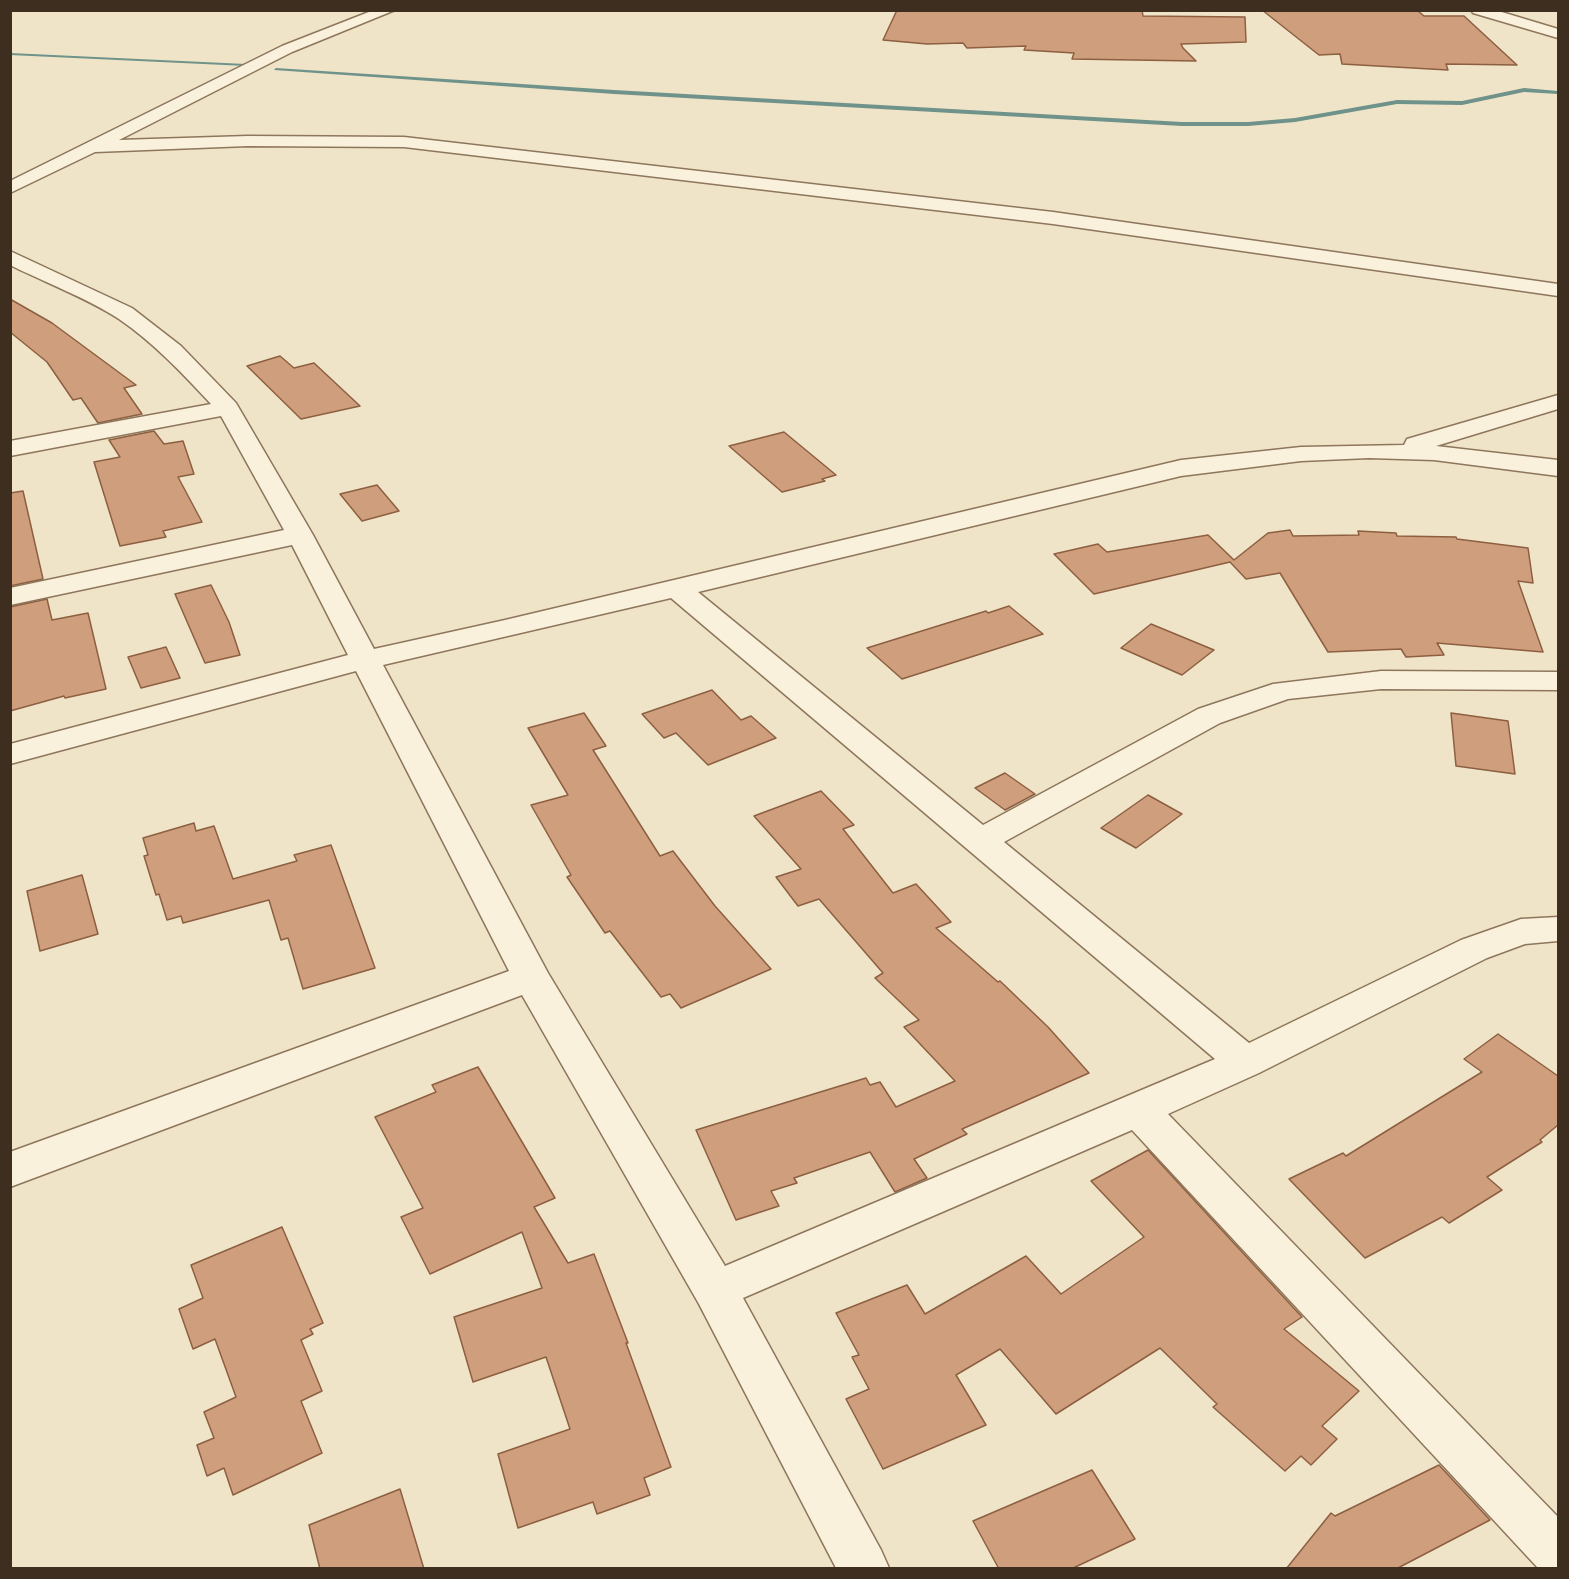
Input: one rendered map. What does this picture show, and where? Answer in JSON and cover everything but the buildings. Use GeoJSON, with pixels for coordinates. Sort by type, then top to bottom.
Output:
{"type":"FeatureCollection","features":[{"type":"Feature","properties":{"kind":"street"},"geometry":{"type":"LineString","coordinates":[[10,188],[287,49],[388,10]]}},
{"type":"Feature","properties":{"kind":"street"},"geometry":{"type":"LineString","coordinates":[[1478,10],[1558,34]]}},
{"type":"Feature","properties":{"kind":"street"},"geometry":{"type":"LineString","coordinates":[[91,147],[186,140],[297,139],[404,142],[1053,218],[1558,290]]}},
{"type":"Feature","properties":{"kind":"street"},"geometry":{"type":"LineString","coordinates":[[10,257],[124,313],[173,351],[228,408],[300,535],[531,977],[715,1290],[863,1569]]}},
{"type":"Feature","properties":{"kind":"street"},"geometry":{"type":"LineString","coordinates":[[1392,451],[1558,402]]}},
{"type":"Feature","properties":{"kind":"street"},"geometry":{"type":"LineString","coordinates":[[10,449],[228,408]]}},
{"type":"Feature","properties":{"kind":"street"},"geometry":{"type":"LineString","coordinates":[[10,754],[364,660],[1181,468],[1301,454],[1392,451],[1434,453],[1558,468]]}},
{"type":"Feature","properties":{"kind":"street"},"geometry":{"type":"LineString","coordinates":[[10,597],[300,535]]}},
{"type":"Feature","properties":{"kind":"street"},"geometry":{"type":"LineString","coordinates":[[676,588],[1245,1062]]}},
{"type":"Feature","properties":{"kind":"street"},"geometry":{"type":"LineString","coordinates":[[980,841],[1209,716],[1284,690],[1381,680],[1558,681]]}},
{"type":"Feature","properties":{"kind":"street"},"geometry":{"type":"LineString","coordinates":[[715,1290],[1138,1110],[1245,1062],[1474,949],[1521,932],[1558,928]]}},
{"type":"Feature","properties":{"kind":"street"},"geometry":{"type":"LineString","coordinates":[[10,1170],[531,977]]}},
{"type":"Feature","properties":{"kind":"street"},"geometry":{"type":"LineString","coordinates":[[1138,1110],[1558,1553]]}},
{"type":"Feature","properties":{"kind":"waterway"},"geometry":{"type":"LineString","coordinates":[[10,54],[246,65]]}},
{"type":"Feature","properties":{"kind":"waterway"},"geometry":{"type":"LineString","coordinates":[[276,69],[614,92],[1182,124],[1248,124],[1295,120],[1397,102],[1462,103],[1524,90],[1558,93]]}}]}
